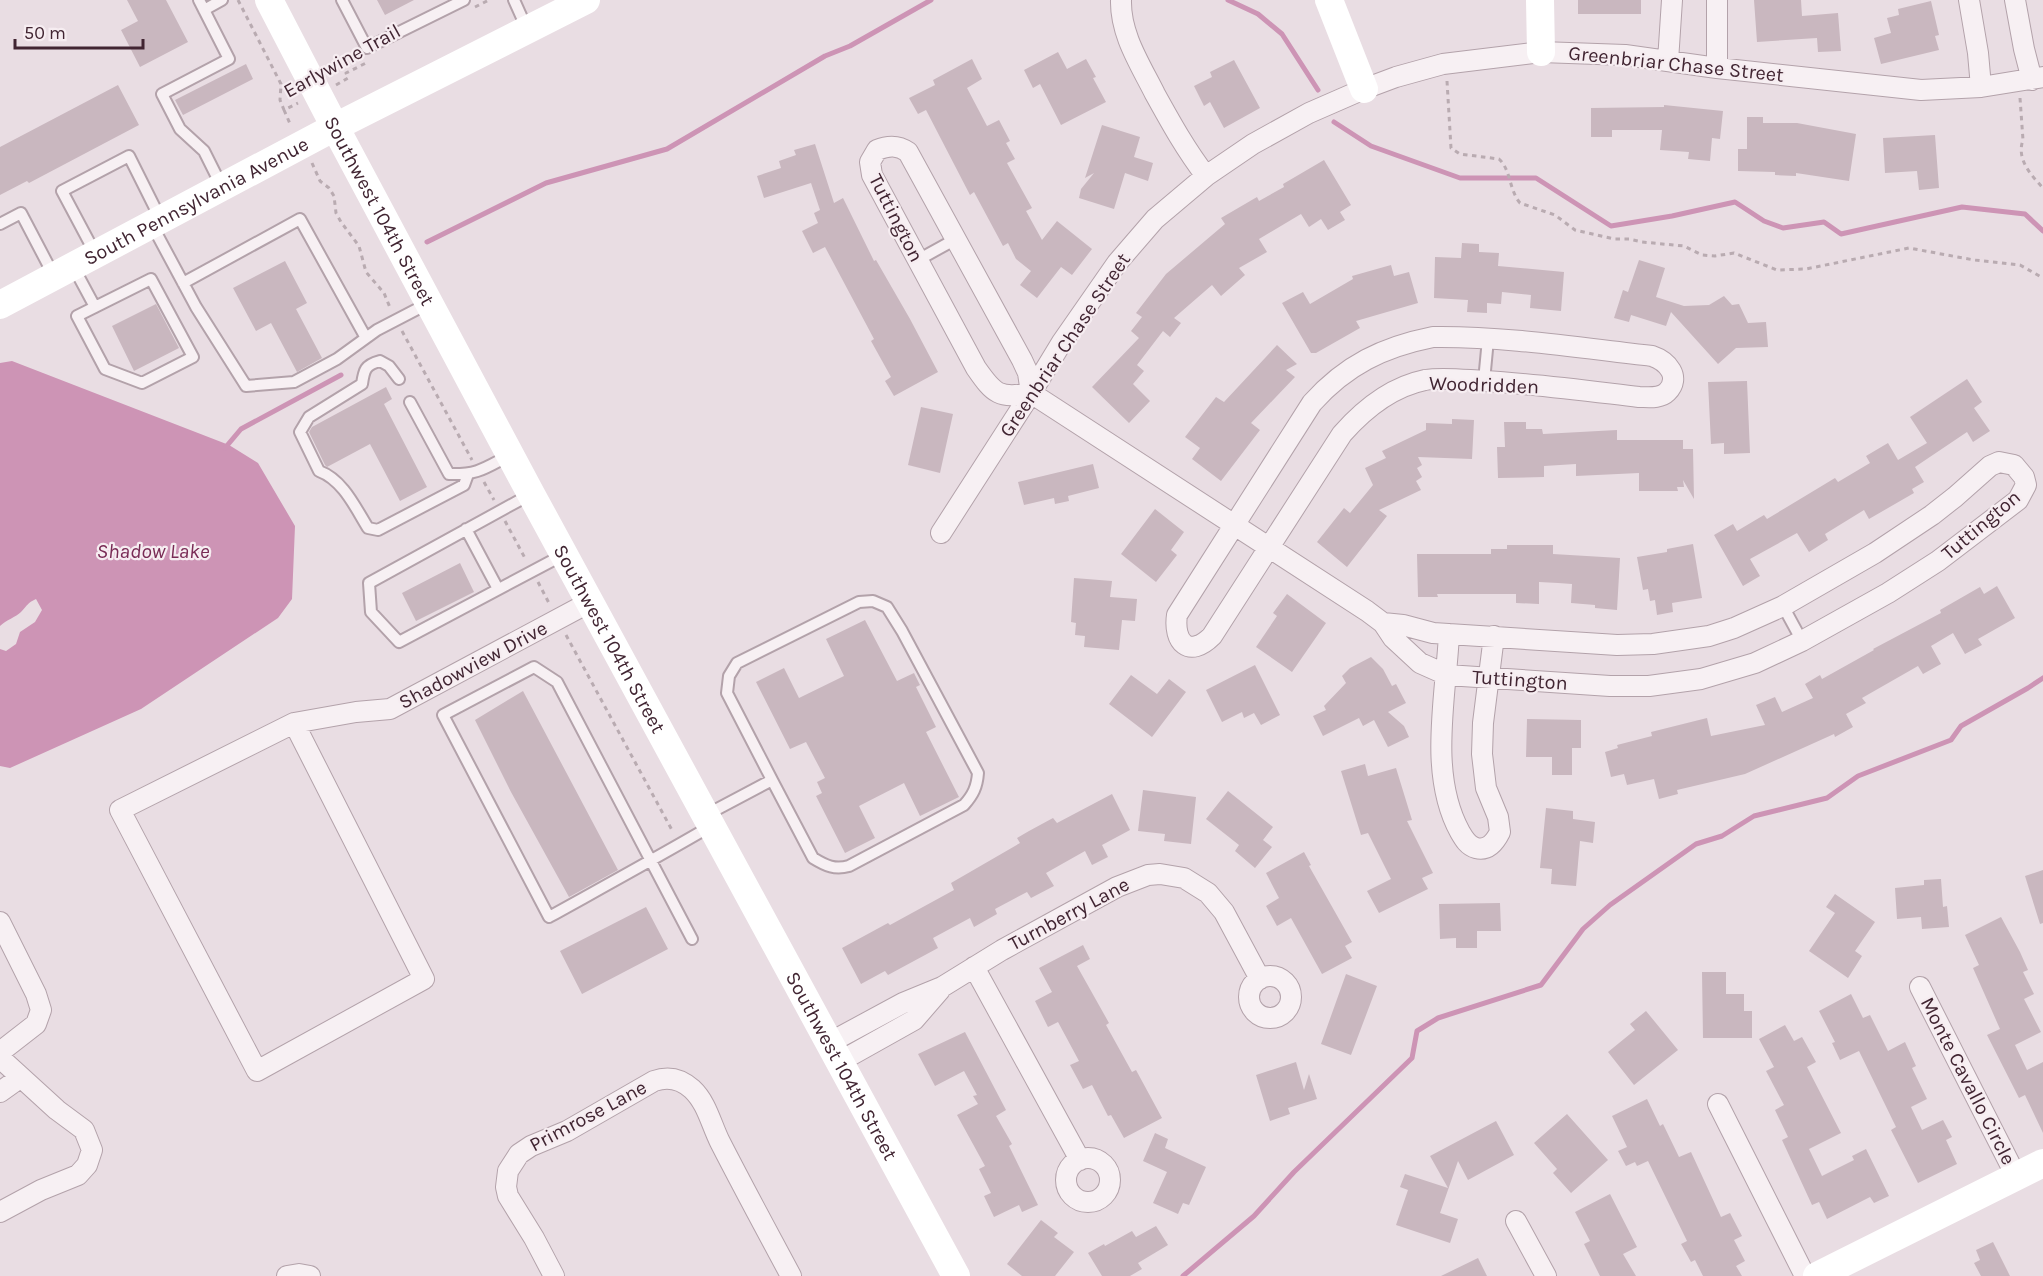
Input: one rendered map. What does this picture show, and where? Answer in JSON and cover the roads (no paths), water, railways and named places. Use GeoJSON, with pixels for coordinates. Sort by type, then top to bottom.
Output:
{"type":"FeatureCollection","features":[{"type":"Feature","properties":{"kind":"main road","name":"Southwest 104th Street"},"geometry":{"type":"LineString","coordinates":[[269,0],[334,128],[531,494],[956,1276]]}},
{"type":"Feature","properties":{"kind":"main road","name":"South Pennsylvania Avenue"},"geometry":{"type":"LineString","coordinates":[[0,305],[334,128],[586,0]]}},
{"type":"Feature","properties":{"kind":"main road"},"geometry":{"type":"LineString","coordinates":[[1329,0],[1364,89]]}},
{"type":"Feature","properties":{"kind":"main road"},"geometry":{"type":"LineString","coordinates":[[1540,0],[1541,52]]}},
{"type":"Feature","properties":{"kind":"main road"},"geometry":{"type":"LineString","coordinates":[[1817,1276],[2043,1163]]}},
{"type":"Feature","properties":{"kind":"street"},"geometry":{"type":"LineString","coordinates":[[1668,61],[1672,0]]}},
{"type":"Feature","properties":{"kind":"street"},"geometry":{"type":"LineString","coordinates":[[1716,68],[1718,0]]}},
{"type":"Feature","properties":{"kind":"street"},"geometry":{"type":"LineString","coordinates":[[1969,0],[1982,87]]}},
{"type":"Feature","properties":{"kind":"street"},"geometry":{"type":"LineString","coordinates":[[2015,0],[2031,80]]}},
{"type":"Feature","properties":{"kind":"street"},"geometry":{"type":"LineString","coordinates":[[1121,4],[1123,24],[1138,60],[1181,142],[1206,176]]}},
{"type":"Feature","properties":{"kind":"street","name":"Greenbriar Chase Street"},"geometry":{"type":"LineString","coordinates":[[941,533],[1062,342],[1117,263],[1155,219],[1229,158],[1276,129],[1364,89],[1443,64],[1541,52],[1625,55],[1716,68],[1921,90],[1982,87],[2031,80]]}},
{"type":"Feature","properties":{"kind":"street","name":"Tuttington"},"geometry":{"type":"LineString","coordinates":[[1031,393],[1028,373],[1022,360],[908,152],[893,146],[877,150],[870,162],[872,175],[985,380],[998,393],[1012,397],[1031,393],[1270,547],[1383,623],[1393,638],[1420,663],[1447,675],[1610,686],[1674,683],[1728,672],[1755,663],[1802,641],[1888,593],[1938,561],[2018,500],[2026,485],[2024,477],[2014,465],[1998,462],[1990,466],[1955,497],[1867,558],[1783,606],[1734,628],[1709,636],[1685,641],[1617,645],[1433,633],[1383,623]]}},
{"type":"Feature","properties":{"kind":"street","name":"Woodridden"},"geometry":{"type":"LineString","coordinates":[[1433,337],[1488,339],[1652,356],[1663,359],[1668,364],[1672,376],[1668,392],[1653,397],[1484,381],[1425,380],[1379,399],[1366,408],[1342,434],[1212,636],[1199,647],[1186,646],[1176,632],[1176,615],[1304,415],[1332,382],[1375,354],[1433,337]]}},
{"type":"Feature","properties":{"kind":"street","name":"Shadowview Drive"},"geometry":{"type":"LineString","coordinates":[[294,723],[424,979],[257,1071],[120,810],[294,723],[356,712],[390,709],[590,602]]}},
{"type":"Feature","properties":{"kind":"street"},"geometry":{"type":"LineString","coordinates":[[1449,634],[1443,717],[1443,781],[1457,826],[1470,846],[1478,849],[1492,845],[1500,832],[1498,817],[1486,788],[1482,754],[1494,636]]}},
{"type":"Feature","properties":{"kind":"street","name":"Turnberry Lane"},"geometry":{"type":"LineString","coordinates":[[834,1053],[903,1003],[942,987],[1117,887],[1136,879],[1160,874],[1184,878],[1208,892],[1217,902],[1260,979]]}},
{"type":"Feature","properties":{"kind":"street"},"geometry":{"type":"LineString","coordinates":[[0,922],[36,994],[41,1010],[36,1024],[0,1052]]}},
{"type":"Feature","properties":{"kind":"street"},"geometry":{"type":"LineString","coordinates":[[974,967],[1080,1160]]}},
{"type":"Feature","properties":{"kind":"street","name":"Monte Cavallo Circle"},"geometry":{"type":"LineString","coordinates":[[1920,987],[2016,1176]]}},
{"type":"Feature","properties":{"kind":"street"},"geometry":{"type":"LineString","coordinates":[[0,1058],[57,1110],[84,1130],[92,1150],[87,1165],[78,1175],[40,1191],[0,1212]]}},
{"type":"Feature","properties":{"kind":"street"},"geometry":{"type":"LineString","coordinates":[[0,1092],[21,1077]]}},
{"type":"Feature","properties":{"kind":"street","name":"Primrose Lane"},"geometry":{"type":"LineString","coordinates":[[554,1276],[508,1196],[506,1187],[508,1170],[519,1154],[531,1146],[567,1131],[654,1081],[666,1078],[678,1079],[701,1099],[718,1138],[791,1276]]}},
{"type":"Feature","properties":{"kind":"street"},"geometry":{"type":"LineString","coordinates":[[1718,1104],[1805,1276]]}},
{"type":"Feature","properties":{"kind":"street"},"geometry":{"type":"LineString","coordinates":[[1516,1221],[1546,1276]]}},
{"type":"Feature","properties":{"kind":"street"},"geometry":{"type":"LineString","coordinates":[[287,1276],[299,1274],[309,1276]]}},
{"type":"Feature","properties":{"kind":"lane"},"geometry":{"type":"LineString","coordinates":[[222,0],[202,5],[229,58],[162,94],[180,129],[204,151],[222,187]]}},
{"type":"Feature","properties":{"kind":"lane"},"geometry":{"type":"LineString","coordinates":[[342,0],[367,48],[461,1]]}},
{"type":"Feature","properties":{"kind":"lane"},"geometry":{"type":"LineString","coordinates":[[514,0],[527,29]]}},
{"type":"Feature","properties":{"kind":"lane"},"geometry":{"type":"LineString","coordinates":[[95,307],[75,265],[62,191],[129,156],[183,283],[246,386],[294,382],[337,359],[396,320],[429,303]]}},
{"type":"Feature","properties":{"kind":"lane"},"geometry":{"type":"LineString","coordinates":[[0,224],[21,213],[75,265]]}},
{"type":"Feature","properties":{"kind":"lane"},"geometry":{"type":"LineString","coordinates":[[183,283],[300,219],[366,338]]}},
{"type":"Feature","properties":{"kind":"lane"},"geometry":{"type":"LineString","coordinates":[[918,260],[956,239]]}},
{"type":"Feature","properties":{"kind":"lane"},"geometry":{"type":"LineString","coordinates":[[151,279],[193,357],[142,383],[105,369],[78,316],[95,307],[151,279]]}},
{"type":"Feature","properties":{"kind":"lane"},"geometry":{"type":"LineString","coordinates":[[1484,381],[1488,339]]}},
{"type":"Feature","properties":{"kind":"lane"},"geometry":{"type":"LineString","coordinates":[[399,379],[389,366],[380,362],[371,364],[364,371],[362,384],[309,417],[300,432],[319,471],[328,475],[347,494],[368,528],[378,530],[464,485],[473,473]]}},
{"type":"Feature","properties":{"kind":"lane"},"geometry":{"type":"LineString","coordinates":[[410,402],[449,474],[473,473],[510,454]]}},
{"type":"Feature","properties":{"kind":"lane"},"geometry":{"type":"LineString","coordinates":[[531,494],[369,583],[371,612],[399,642],[564,555]]}},
{"type":"Feature","properties":{"kind":"lane"},"geometry":{"type":"LineString","coordinates":[[466,529],[498,589]]}},
{"type":"Feature","properties":{"kind":"lane"},"geometry":{"type":"LineString","coordinates":[[873,601],[887,607],[978,773],[972,796],[964,805],[849,866],[838,869],[825,866],[813,858],[772,780],[727,693],[729,676],[737,663],[859,602],[873,601]]}},
{"type":"Feature","properties":{"kind":"lane"},"geometry":{"type":"LineString","coordinates":[[1783,606],[1802,641]]}},
{"type":"Feature","properties":{"kind":"lane"},"geometry":{"type":"LineString","coordinates":[[692,939],[650,861],[557,682],[534,667],[443,715],[549,917],[650,861],[680,844],[709,821],[772,780]]}},
{"type":"Feature","properties":{"kind":"water","name":"Shadow Lake"},"geometry":{"type":"Polygon","coordinates":[[[12,361],[229,445],[258,463],[295,526],[292,599],[278,618],[141,709],[10,768],[0,766],[0,649],[6,651],[16,644],[20,632],[35,622],[42,610],[36,599],[19,614],[0,626],[0,363],[12,361]]]}},
{"type":"Feature","properties":{"kind":"waterway"},"geometry":{"type":"LineString","coordinates":[[427,242],[546,183],[667,149],[825,56],[850,46],[931,0]]}},
{"type":"Feature","properties":{"kind":"waterway"},"geometry":{"type":"LineString","coordinates":[[1228,0],[1258,14],[1282,34],[1318,90]]}},
{"type":"Feature","properties":{"kind":"waterway"},"geometry":{"type":"LineString","coordinates":[[1334,122],[1371,146],[1460,178],[1536,178],[1611,226],[1735,202],[1764,221],[1783,228],[1824,222],[1841,234],[1962,207],[2025,214],[2043,231]]}},
{"type":"Feature","properties":{"kind":"waterway"},"geometry":{"type":"LineString","coordinates":[[225,448],[241,429],[341,375]]}},
{"type":"Feature","properties":{"kind":"waterway"},"geometry":{"type":"LineString","coordinates":[[1183,1276],[1254,1216],[1294,1172],[1412,1058],[1417,1031],[1438,1018],[1541,985],[1583,929],[1610,905],[1696,844],[1722,836],[1754,816],[1827,798],[1858,776],[1951,740],[1961,726],[2043,678]]}}]}
